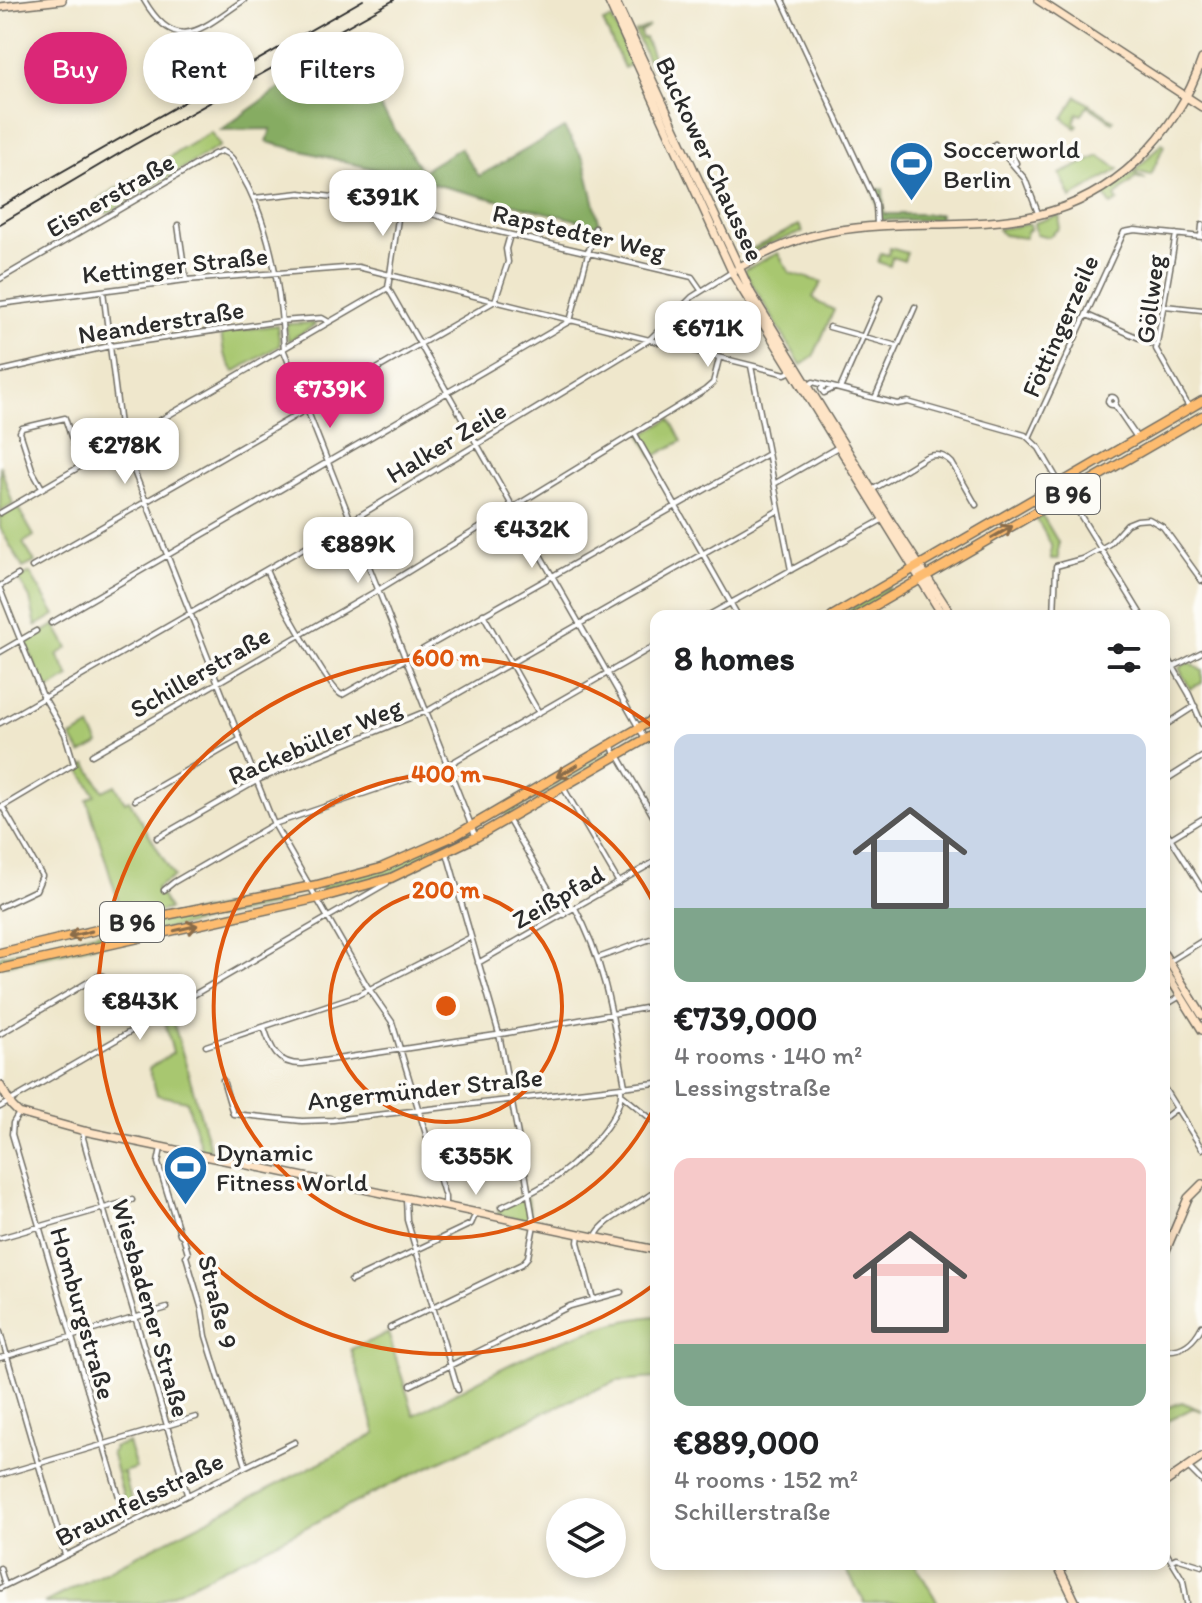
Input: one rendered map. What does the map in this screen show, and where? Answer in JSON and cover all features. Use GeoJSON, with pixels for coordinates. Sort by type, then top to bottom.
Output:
{"type":"FeatureCollection","features":[{"type":"Feature","properties":{"kind":"main road","name":"B 96"},"geometry":{"type":"LineString","coordinates":[[842,610],[1202,401]]}},
{"type":"Feature","properties":{"kind":"main road","name":"B 96"},"geometry":{"type":"LineString","coordinates":[[867,610],[1202,416]]}},
{"type":"Feature","properties":{"kind":"main road"},"geometry":{"type":"LineString","coordinates":[[945,550],[952,561]]}},
{"type":"Feature","properties":{"kind":"main road"},"geometry":{"type":"LineString","coordinates":[[888,583],[894,594]]}},
{"type":"Feature","properties":{"kind":"main road","name":"B 96"},"geometry":{"type":"LineString","coordinates":[[0,953],[156,917],[309,887],[381,868],[472,826],[650,722]]}},
{"type":"Feature","properties":{"kind":"main road","name":"B 96"},"geometry":{"type":"LineString","coordinates":[[0,969],[316,899],[391,878],[447,853],[650,736]]}},
{"type":"Feature","properties":{"kind":"main road"},"geometry":{"type":"LineString","coordinates":[[282,892],[285,906]]}},
{"type":"Feature","properties":{"kind":"street"},"geometry":{"type":"LineString","coordinates":[[0,7],[62,0]]}},
{"type":"Feature","properties":{"kind":"street"},"geometry":{"type":"LineString","coordinates":[[144,0],[162,26],[180,33],[195,31],[244,0]]}},
{"type":"Feature","properties":{"kind":"street","name":"Buckower Chaussee"},"geometry":{"type":"LineString","coordinates":[[608,0],[736,269],[880,521],[917,567]]}},
{"type":"Feature","properties":{"kind":"street","name":"Buckower Chaussee"},"geometry":{"type":"LineString","coordinates":[[615,0],[736,269]]}},
{"type":"Feature","properties":{"kind":"street"},"geometry":{"type":"LineString","coordinates":[[782,0],[872,194],[877,226]]}},
{"type":"Feature","properties":{"kind":"street"},"geometry":{"type":"LineString","coordinates":[[1038,0],[1202,107]]}},
{"type":"Feature","properties":{"kind":"street"},"geometry":{"type":"LineString","coordinates":[[736,269],[798,239],[837,230],[978,224],[1039,215],[1100,191],[1130,168],[1156,141],[1187,96],[1202,59]]}},
{"type":"Feature","properties":{"kind":"street"},"geometry":{"type":"LineString","coordinates":[[995,144],[1029,184],[1039,215]]}},
{"type":"Feature","properties":{"kind":"street"},"geometry":{"type":"LineString","coordinates":[[1010,150],[1018,169]]}},
{"type":"Feature","properties":{"kind":"street","name":"Eisnerstraße"},"geometry":{"type":"LineString","coordinates":[[0,279],[214,154],[226,152],[254,198]]}},
{"type":"Feature","properties":{"kind":"street","name":"Rapstedter Weg"},"geometry":{"type":"LineString","coordinates":[[254,198],[300,193],[400,205],[510,235],[692,277],[701,290]]}},
{"type":"Feature","properties":{"kind":"street"},"geometry":{"type":"LineString","coordinates":[[254,198],[265,231],[284,348],[476,837]]}},
{"type":"Feature","properties":{"kind":"street"},"geometry":{"type":"LineString","coordinates":[[400,205],[388,288],[645,739]]}},
{"type":"Feature","properties":{"kind":"street"},"geometry":{"type":"LineString","coordinates":[[178,225],[186,280]]}},
{"type":"Feature","properties":{"kind":"street"},"geometry":{"type":"LineString","coordinates":[[1176,234],[1202,236],[1202,225]]}},
{"type":"Feature","properties":{"kind":"street"},"geometry":{"type":"LineString","coordinates":[[51,623],[570,321],[595,228]]}},
{"type":"Feature","properties":{"kind":"street","name":"Föttingerzeile"},"geometry":{"type":"LineString","coordinates":[[1029,438],[1087,315],[1108,262],[1126,230],[1176,234]]}},
{"type":"Feature","properties":{"kind":"street","name":"Göllweg"},"geometry":{"type":"LineString","coordinates":[[1176,234],[1157,352],[1190,409]]}},
{"type":"Feature","properties":{"kind":"street"},"geometry":{"type":"LineString","coordinates":[[32,567],[495,301],[508,262],[506,249],[510,235]]}},
{"type":"Feature","properties":{"kind":"street","name":"Kettinger Straße"},"geometry":{"type":"LineString","coordinates":[[0,304],[186,280],[348,267],[390,274],[751,366],[774,371],[793,367]]}},
{"type":"Feature","properties":{"kind":"street","name":"Halker Zeile"},"geometry":{"type":"LineString","coordinates":[[0,723],[351,520],[649,340],[701,290],[736,269]]}},
{"type":"Feature","properties":{"kind":"street"},"geometry":{"type":"LineString","coordinates":[[0,513],[388,288]]}},
{"type":"Feature","properties":{"kind":"street"},"geometry":{"type":"LineString","coordinates":[[103,291],[122,441],[274,824],[370,990],[390,1018],[421,1110],[445,1197],[444,1207]]}},
{"type":"Feature","properties":{"kind":"street"},"geometry":{"type":"LineString","coordinates":[[837,389],[880,298]]}},
{"type":"Feature","properties":{"kind":"street"},"geometry":{"type":"LineString","coordinates":[[1164,305],[1202,310]]}},
{"type":"Feature","properties":{"kind":"street"},"geometry":{"type":"LineString","coordinates":[[875,398],[915,307]]}},
{"type":"Feature","properties":{"kind":"street"},"geometry":{"type":"LineString","coordinates":[[1087,315],[1157,346]]}},
{"type":"Feature","properties":{"kind":"street","name":"Neanderstraße"},"geometry":{"type":"LineString","coordinates":[[0,371],[110,346],[281,321],[322,318],[329,322]]}},
{"type":"Feature","properties":{"kind":"street"},"geometry":{"type":"LineString","coordinates":[[829,327],[897,346]]}},
{"type":"Feature","properties":{"kind":"street","name":"Schillerstraße"},"geometry":{"type":"LineString","coordinates":[[92,755],[378,590],[708,388],[719,358]]}},
{"type":"Feature","properties":{"kind":"street"},"geometry":{"type":"LineString","coordinates":[[751,366],[791,570]]}},
{"type":"Feature","properties":{"kind":"street","name":"Buckower Chaussee"},"geometry":{"type":"LineString","coordinates":[[793,367],[808,386],[923,577]]}},
{"type":"Feature","properties":{"kind":"street"},"geometry":{"type":"LineString","coordinates":[[808,386],[813,382],[897,404],[917,404],[1018,432],[1039,448],[1060,484]]}},
{"type":"Feature","properties":{"kind":"street"},"geometry":{"type":"LineString","coordinates":[[1114,404],[1138,439]]}},
{"type":"Feature","properties":{"kind":"street"},"geometry":{"type":"LineString","coordinates":[[42,488],[20,434],[22,428],[65,418],[84,464]]}},
{"type":"Feature","properties":{"kind":"street"},"geometry":{"type":"LineString","coordinates":[[635,434],[735,610]]}},
{"type":"Feature","properties":{"kind":"street"},"geometry":{"type":"LineString","coordinates":[[774,484],[838,447]]}},
{"type":"Feature","properties":{"kind":"street"},"geometry":{"type":"LineString","coordinates":[[266,570],[319,666],[339,695],[359,687],[768,454]]}},
{"type":"Feature","properties":{"kind":"street"},"geometry":{"type":"LineString","coordinates":[[872,490],[936,454],[952,463],[976,505]]}},
{"type":"Feature","properties":{"kind":"street"},"geometry":{"type":"LineString","coordinates":[[1067,494],[1138,610]]}},
{"type":"Feature","properties":{"kind":"street","name":"Rackebüller Weg"},"geometry":{"type":"LineString","coordinates":[[157,838],[256,781],[427,712],[779,510]]}},
{"type":"Feature","properties":{"kind":"street"},"geometry":{"type":"LineString","coordinates":[[1054,610],[1056,566],[1077,561],[1100,549],[1127,524],[1137,520],[1149,519],[1163,527],[1202,581]]}},
{"type":"Feature","properties":{"kind":"street"},"geometry":{"type":"LineString","coordinates":[[717,610],[880,521]]}},
{"type":"Feature","properties":{"kind":"street"},"geometry":{"type":"LineString","coordinates":[[0,907],[36,890],[42,876],[1,807],[74,765],[65,734],[44,697],[0,587],[18,575]]}},
{"type":"Feature","properties":{"kind":"street"},"geometry":{"type":"LineString","coordinates":[[923,577],[940,610]]}},
{"type":"Feature","properties":{"kind":"street"},"geometry":{"type":"LineString","coordinates":[[923,577],[948,610]]}},
{"type":"Feature","properties":{"kind":"street"},"geometry":{"type":"LineString","coordinates":[[483,614],[539,713]]}},
{"type":"Feature","properties":{"kind":"street"},"geometry":{"type":"LineString","coordinates":[[0,652],[36,631]]}},
{"type":"Feature","properties":{"kind":"street"},"geometry":{"type":"LineString","coordinates":[[164,890],[172,882],[274,824],[448,765],[650,648]]}},
{"type":"Feature","properties":{"kind":"street"},"geometry":{"type":"LineString","coordinates":[[1170,668],[1200,653]]}},
{"type":"Feature","properties":{"kind":"street"},"geometry":{"type":"LineString","coordinates":[[1170,661],[1202,724]]}},
{"type":"Feature","properties":{"kind":"street"},"geometry":{"type":"LineString","coordinates":[[1170,722],[1195,706]]}},
{"type":"Feature","properties":{"kind":"street"},"geometry":{"type":"LineString","coordinates":[[135,800],[239,740]]}},
{"type":"Feature","properties":{"kind":"street"},"geometry":{"type":"LineString","coordinates":[[613,744],[612,749],[650,811]]}},
{"type":"Feature","properties":{"kind":"street"},"geometry":{"type":"LineString","coordinates":[[1170,777],[1202,757]]}},
{"type":"Feature","properties":{"kind":"street"},"geometry":{"type":"LineString","coordinates":[[563,787],[619,883]]}},
{"type":"Feature","properties":{"kind":"street"},"geometry":{"type":"LineString","coordinates":[[508,819],[564,915]]}},
{"type":"Feature","properties":{"kind":"street"},"geometry":{"type":"LineString","coordinates":[[1201,886],[1171,838],[1202,819]]}},
{"type":"Feature","properties":{"kind":"street"},"geometry":{"type":"LineString","coordinates":[[390,1328],[525,1262],[534,1225],[499,1034],[447,853]]}},
{"type":"Feature","properties":{"kind":"street","name":"Zeißpfad"},"geometry":{"type":"LineString","coordinates":[[478,963],[650,865]]}},
{"type":"Feature","properties":{"kind":"street"},"geometry":{"type":"LineString","coordinates":[[0,1107],[391,878]]}},
{"type":"Feature","properties":{"kind":"street"},"geometry":{"type":"LineString","coordinates":[[501,1207],[551,1181],[584,1153],[615,1113],[622,1095],[612,1014],[597,958],[575,908]]}},
{"type":"Feature","properties":{"kind":"street"},"geometry":{"type":"LineString","coordinates":[[206,1046],[370,990],[471,937]]}},
{"type":"Feature","properties":{"kind":"street"},"geometry":{"type":"LineString","coordinates":[[597,958],[650,939]]}},
{"type":"Feature","properties":{"kind":"street"},"geometry":{"type":"LineString","coordinates":[[1170,962],[1202,941]]}},
{"type":"Feature","properties":{"kind":"street"},"geometry":{"type":"LineString","coordinates":[[1170,971],[1202,1015]]}},
{"type":"Feature","properties":{"kind":"street"},"geometry":{"type":"LineString","coordinates":[[0,1034],[100,975],[134,1029]]}},
{"type":"Feature","properties":{"kind":"street"},"geometry":{"type":"LineString","coordinates":[[1170,1002],[1184,993]]}},
{"type":"Feature","properties":{"kind":"street"},"geometry":{"type":"LineString","coordinates":[[1184,993],[1202,1030]]}},
{"type":"Feature","properties":{"kind":"street"},"geometry":{"type":"LineString","coordinates":[[264,1027],[274,1054],[293,1064],[402,1050],[650,1007]]}},
{"type":"Feature","properties":{"kind":"street","name":"Angermünder Straße"},"geometry":{"type":"LineString","coordinates":[[223,1080],[233,1114],[314,1121],[650,1084]]}},
{"type":"Feature","properties":{"kind":"street"},"geometry":{"type":"LineString","coordinates":[[0,1085],[19,1113],[84,1131],[650,1249]]}},
{"type":"Feature","properties":{"kind":"street"},"geometry":{"type":"LineString","coordinates":[[622,1095],[650,1118]]}},
{"type":"Feature","properties":{"kind":"street"},"geometry":{"type":"LineString","coordinates":[[1170,1097],[1202,1149]]}},
{"type":"Feature","properties":{"kind":"street"},"geometry":{"type":"LineString","coordinates":[[1170,1113],[1177,1108]]}},
{"type":"Feature","properties":{"kind":"street","name":"Homburgstraße"},"geometry":{"type":"LineString","coordinates":[[19,1113],[13,1123],[12,1134],[127,1524]]}},
{"type":"Feature","properties":{"kind":"street","name":"Wiesbadener Straße"},"geometry":{"type":"LineString","coordinates":[[84,1131],[83,1138],[187,1494]]}},
{"type":"Feature","properties":{"kind":"street","name":"Straße 9"},"geometry":{"type":"LineString","coordinates":[[161,1147],[158,1163],[185,1244],[206,1336],[246,1466]]}},
{"type":"Feature","properties":{"kind":"street"},"geometry":{"type":"LineString","coordinates":[[1170,1241],[1188,1198],[1202,1184]]}},
{"type":"Feature","properties":{"kind":"street"},"geometry":{"type":"LineString","coordinates":[[596,1237],[602,1226],[650,1194]]}},
{"type":"Feature","properties":{"kind":"street"},"geometry":{"type":"LineString","coordinates":[[406,1199],[407,1220],[458,1390]]}},
{"type":"Feature","properties":{"kind":"street"},"geometry":{"type":"LineString","coordinates":[[0,1238],[132,1200]]}},
{"type":"Feature","properties":{"kind":"street"},"geometry":{"type":"LineString","coordinates":[[351,1281],[471,1224],[476,1213]]}},
{"type":"Feature","properties":{"kind":"street"},"geometry":{"type":"LineString","coordinates":[[579,1234],[578,1242],[593,1299]]}},
{"type":"Feature","properties":{"kind":"street"},"geometry":{"type":"LineString","coordinates":[[411,1385],[570,1306],[621,1292]]}},
{"type":"Feature","properties":{"kind":"street"},"geometry":{"type":"LineString","coordinates":[[0,1358],[167,1308]]}},
{"type":"Feature","properties":{"kind":"street"},"geometry":{"type":"LineString","coordinates":[[1170,1349],[1183,1348],[1201,1330]]}},
{"type":"Feature","properties":{"kind":"street"},"geometry":{"type":"LineString","coordinates":[[0,1332],[65,1555]]}},
{"type":"Feature","properties":{"kind":"street"},"geometry":{"type":"LineString","coordinates":[[0,1475],[196,1417]]}},
{"type":"Feature","properties":{"kind":"street","name":"Braunfelsstraße"},"geometry":{"type":"LineString","coordinates":[[3,1587],[295,1442]]}},
{"type":"Feature","properties":{"kind":"street"},"geometry":{"type":"LineString","coordinates":[[1170,1479],[1202,1457]]}},
{"type":"Feature","properties":{"kind":"street"},"geometry":{"type":"LineString","coordinates":[[1188,1467],[1202,1481]]}},
{"type":"Feature","properties":{"kind":"street"},"geometry":{"type":"LineString","coordinates":[[1170,1557],[1183,1580],[1187,1603]]}},
{"type":"Feature","properties":{"kind":"street"},"geometry":{"type":"LineString","coordinates":[[1172,1560],[1176,1558],[1202,1566]]}},
{"type":"Feature","properties":{"kind":"street"},"geometry":{"type":"LineString","coordinates":[[0,1568],[3,1587]]}},
{"type":"Feature","properties":{"kind":"street"},"geometry":{"type":"LineString","coordinates":[[1060,1570],[1076,1603]]}},
{"type":"Feature","properties":{"kind":"green space"},"geometry":{"type":"Polygon","coordinates":[[[612,19],[632,64],[624,68],[603,22],[612,19]]]}},
{"type":"Feature","properties":{"kind":"green space"},"geometry":{"type":"Polygon","coordinates":[[[649,26],[640,32],[642,38],[645,38],[656,64],[667,63],[652,69],[635,32],[649,26]]]}},
{"type":"Feature","properties":{"kind":"green space"},"geometry":{"type":"Polygon","coordinates":[[[271,94],[271,104],[378,104],[422,171],[460,148],[479,176],[564,128],[584,160],[600,226],[267,142],[271,129],[221,130],[271,94]]]}},
{"type":"Feature","properties":{"kind":"green space"},"geometry":{"type":"Polygon","coordinates":[[[1077,96],[1112,122],[1088,106],[1081,115],[1078,113],[1074,122],[1078,125],[1076,128],[1063,118],[1077,96]]]}},
{"type":"Feature","properties":{"kind":"green space"},"geometry":{"type":"Polygon","coordinates":[[[211,132],[220,146],[107,214],[98,199],[211,132]]]}},
{"type":"Feature","properties":{"kind":"green space"},"geometry":{"type":"Polygon","coordinates":[[[1162,143],[1164,145],[1151,175],[1135,171],[1162,143]]]}},
{"type":"Feature","properties":{"kind":"green space"},"geometry":{"type":"Polygon","coordinates":[[[1099,156],[1119,169],[1071,198],[1060,174],[1099,156]]]}},
{"type":"Feature","properties":{"kind":"green space"},"geometry":{"type":"Polygon","coordinates":[[[1134,172],[1146,180],[1135,177],[1115,197],[1118,201],[1111,205],[1104,194],[1134,172]]]}},
{"type":"Feature","properties":{"kind":"green space"},"geometry":{"type":"Polygon","coordinates":[[[873,189],[883,189],[884,214],[940,214],[939,220],[883,220],[873,189]]]}},
{"type":"Feature","properties":{"kind":"green space"},"geometry":{"type":"Polygon","coordinates":[[[1060,215],[1059,228],[1049,237],[1036,234],[1034,223],[1060,215]]]}},
{"type":"Feature","properties":{"kind":"green space"},"geometry":{"type":"Polygon","coordinates":[[[1030,224],[1025,238],[1003,235],[998,229],[1030,224]]]}},
{"type":"Feature","properties":{"kind":"green space"},"geometry":{"type":"Polygon","coordinates":[[[799,225],[803,232],[745,256],[739,251],[746,252],[799,225]]]}},
{"type":"Feature","properties":{"kind":"green space"},"geometry":{"type":"Polygon","coordinates":[[[890,248],[907,253],[904,261],[892,257],[890,266],[878,262],[881,253],[888,255],[890,248]]]}},
{"type":"Feature","properties":{"kind":"green space"},"geometry":{"type":"Polygon","coordinates":[[[778,253],[790,273],[822,282],[813,297],[834,310],[813,357],[801,365],[745,272],[778,253]]]}},
{"type":"Feature","properties":{"kind":"green space"},"geometry":{"type":"Polygon","coordinates":[[[286,324],[315,325],[288,341],[286,324]]]}},
{"type":"Feature","properties":{"kind":"green space"},"geometry":{"type":"Polygon","coordinates":[[[277,325],[280,345],[234,372],[224,354],[221,333],[277,325]]]}},
{"type":"Feature","properties":{"kind":"green space"},"geometry":{"type":"Polygon","coordinates":[[[670,419],[682,441],[653,457],[641,436],[670,419]]]}},
{"type":"Feature","properties":{"kind":"green space"},"geometry":{"type":"Polygon","coordinates":[[[0,465],[13,504],[1,511],[0,507],[0,465]]]}},
{"type":"Feature","properties":{"kind":"green space"},"geometry":{"type":"Polygon","coordinates":[[[17,506],[34,536],[23,543],[35,562],[23,568],[0,528],[0,516],[17,506]]]}},
{"type":"Feature","properties":{"kind":"green space"},"geometry":{"type":"Polygon","coordinates":[[[1042,515],[1058,542],[1058,559],[1051,559],[1051,544],[1036,518],[1042,515]]]}},
{"type":"Feature","properties":{"kind":"green space"},"geometry":{"type":"Polygon","coordinates":[[[30,573],[55,615],[36,626],[30,598],[19,579],[30,573]]]}},
{"type":"Feature","properties":{"kind":"green space"},"geometry":{"type":"Polygon","coordinates":[[[888,587],[890,592],[872,605],[863,610],[849,610],[888,587]]]}},
{"type":"Feature","properties":{"kind":"green space"},"geometry":{"type":"Polygon","coordinates":[[[55,625],[68,648],[57,655],[70,677],[45,691],[26,642],[55,625]]]}},
{"type":"Feature","properties":{"kind":"green space"},"geometry":{"type":"Polygon","coordinates":[[[1189,662],[1202,671],[1202,683],[1190,689],[1179,668],[1189,662]]]}},
{"type":"Feature","properties":{"kind":"green space"},"geometry":{"type":"Polygon","coordinates":[[[90,727],[99,744],[81,754],[71,737],[90,727]]]}},
{"type":"Feature","properties":{"kind":"green space"},"geometry":{"type":"Polygon","coordinates":[[[638,733],[641,738],[559,786],[555,780],[638,733]]]}},
{"type":"Feature","properties":{"kind":"green space"},"geometry":{"type":"Polygon","coordinates":[[[87,764],[103,791],[115,785],[125,802],[129,800],[174,877],[156,888],[169,909],[124,920],[87,800],[95,795],[79,768],[87,764]]]}},
{"type":"Feature","properties":{"kind":"green space"},"geometry":{"type":"Polygon","coordinates":[[[554,781],[557,787],[507,816],[503,810],[554,781]]]}},
{"type":"Feature","properties":{"kind":"green space"},"geometry":{"type":"Polygon","coordinates":[[[470,830],[472,835],[400,871],[324,894],[320,887],[470,830]]]}},
{"type":"Feature","properties":{"kind":"green space"},"geometry":{"type":"Polygon","coordinates":[[[280,896],[281,904],[0,966],[0,956],[129,925],[280,896]]]}},
{"type":"Feature","properties":{"kind":"green space"},"geometry":{"type":"Polygon","coordinates":[[[171,1014],[211,1151],[201,1149],[187,1101],[157,1095],[149,1068],[173,1053],[164,1018],[171,1014]]]}},
{"type":"Feature","properties":{"kind":"green space"},"geometry":{"type":"Polygon","coordinates":[[[528,1198],[530,1215],[527,1220],[498,1215],[498,1210],[528,1198]]]}},
{"type":"Feature","properties":{"kind":"green space"},"geometry":{"type":"Polygon","coordinates":[[[650,1317],[650,1378],[617,1381],[573,1399],[392,1484],[155,1603],[44,1603],[376,1434],[351,1349],[388,1333],[414,1415],[531,1354],[593,1329],[650,1317]]]}},
{"type":"Feature","properties":{"kind":"green space"},"geometry":{"type":"Polygon","coordinates":[[[1182,1402],[1202,1411],[1193,1408],[1170,1419],[1170,1407],[1182,1402]]]}},
{"type":"Feature","properties":{"kind":"green space"},"geometry":{"type":"Polygon","coordinates":[[[128,1443],[136,1468],[120,1473],[124,1473],[132,1503],[125,1502],[111,1452],[114,1451],[113,1447],[128,1443]]]}},
{"type":"Feature","properties":{"kind":"green space"},"geometry":{"type":"Polygon","coordinates":[[[846,1570],[919,1570],[938,1603],[865,1603],[846,1570]]]}},
{"type":"Feature","properties":{"kind":"tram line"},"geometry":{"type":"LineString","coordinates":[[0,207],[363,0]]}},
{"type":"Feature","properties":{"kind":"railway"},"geometry":{"type":"LineString","coordinates":[[0,224],[132,146],[394,0]]}},
{"type":"Feature","properties":{"kind":"place","name":"Soccerworld Berlin"},"geometry":{"type":"Point","coordinates":[912,203]}},
{"type":"Feature","properties":{"kind":"place","name":"Dynamic Fitness World"},"geometry":{"type":"Point","coordinates":[185,1206]}}]}
